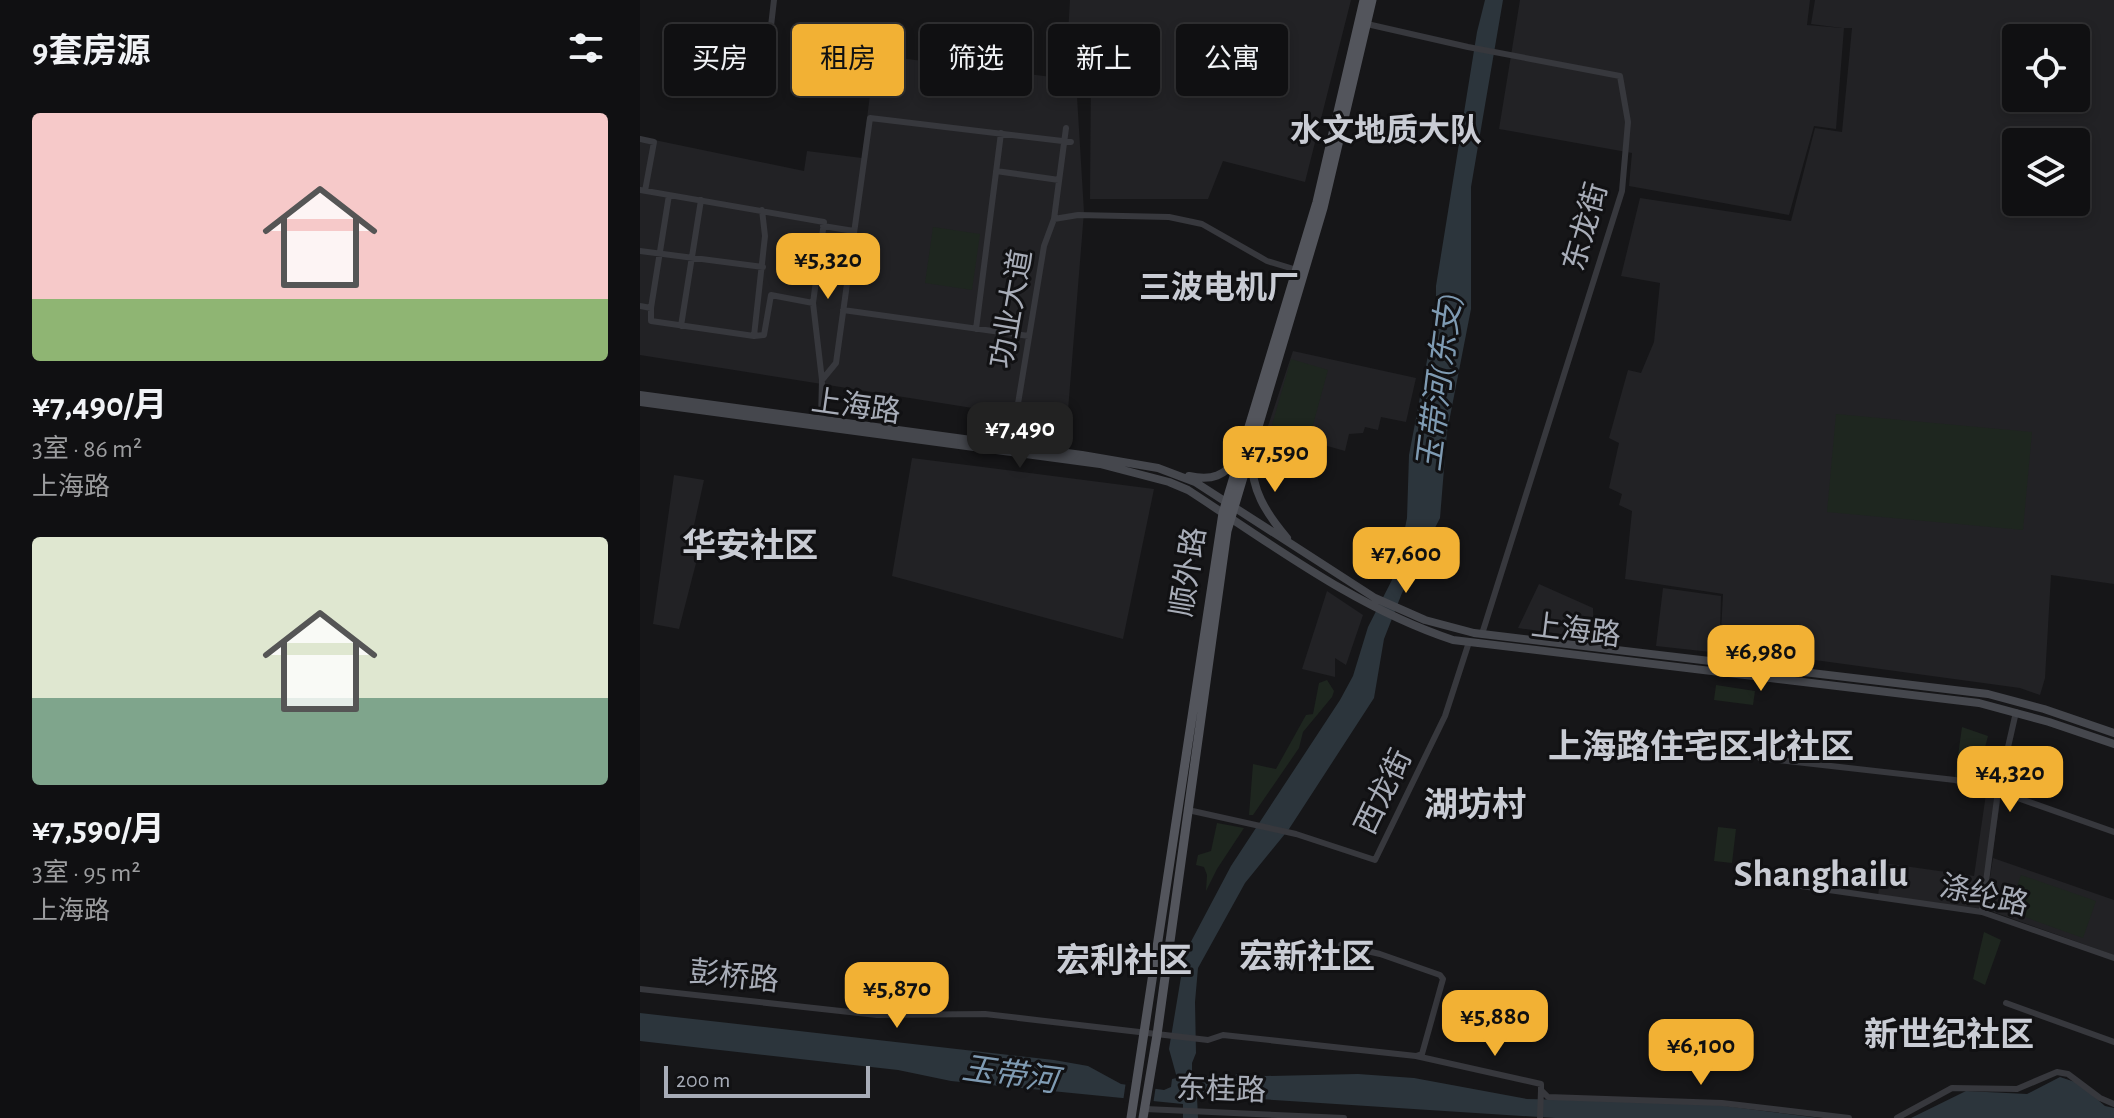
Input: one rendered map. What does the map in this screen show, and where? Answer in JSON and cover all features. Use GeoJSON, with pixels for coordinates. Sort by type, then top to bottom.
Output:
{"type":"FeatureCollection","features":[{"type":"Feature","properties":{"kind":"main road","name":"顺外路"},"geometry":{"type":"LineString","coordinates":[[1132,1113],[1229,510],[1241,453],[1317,202],[1364,0]]}},
{"type":"Feature","properties":{"kind":"main road","name":"顺外路"},"geometry":{"type":"LineString","coordinates":[[1229,510],[1253,443],[1323,208],[1372,0]]}},
{"type":"Feature","properties":{"kind":"main road","name":"上海路"},"geometry":{"type":"LineString","coordinates":[[640,395],[1125,462],[1180,475],[1374,603],[1416,628],[1453,640],[1979,703],[2114,744]]}},
{"type":"Feature","properties":{"kind":"main road","name":"上海路"},"geometry":{"type":"LineString","coordinates":[[640,402],[1100,464],[1169,482],[1293,545],[1374,603],[1482,634],[1988,694],[2114,733]]}},
{"type":"Feature","properties":{"kind":"main road"},"geometry":{"type":"LineString","coordinates":[[1253,443],[1253,477],[1258,497],[1271,519],[1293,545]]}},
{"type":"Feature","properties":{"kind":"main road"},"geometry":{"type":"LineString","coordinates":[[1180,475],[1208,479],[1218,476],[1230,469],[1241,453]]}},
{"type":"Feature","properties":{"kind":"main road","name":"顺外路"},"geometry":{"type":"LineString","coordinates":[[1144,1114],[1157,1035],[1183,809]]}},
{"type":"Feature","properties":{"kind":"street"},"geometry":{"type":"LineString","coordinates":[[771,24],[774,0]]}},
{"type":"Feature","properties":{"kind":"street","name":"东龙街"},"geometry":{"type":"LineString","coordinates":[[1367,24],[1620,76],[1628,122],[1622,191],[1482,634]]}},
{"type":"Feature","properties":{"kind":"street"},"geometry":{"type":"LineString","coordinates":[[822,380],[836,363],[870,118],[1068,141]]}},
{"type":"Feature","properties":{"kind":"street","name":"功业大道"},"geometry":{"type":"LineString","coordinates":[[1011,446],[1044,246],[1054,219],[1068,141],[1066,128]]}},
{"type":"Feature","properties":{"kind":"street"},"geometry":{"type":"LineString","coordinates":[[976,329],[1001,133]]}},
{"type":"Feature","properties":{"kind":"street"},"geometry":{"type":"LineString","coordinates":[[640,139],[654,142],[643,191],[824,222],[813,303],[822,380],[821,420]]}},
{"type":"Feature","properties":{"kind":"street"},"geometry":{"type":"LineString","coordinates":[[996,171],[1059,180]]}},
{"type":"Feature","properties":{"kind":"street"},"geometry":{"type":"LineString","coordinates":[[669,195],[651,321],[764,335],[771,295],[813,303]]}},
{"type":"Feature","properties":{"kind":"street"},"geometry":{"type":"LineString","coordinates":[[681,326],[701,200]]}},
{"type":"Feature","properties":{"kind":"street"},"geometry":{"type":"LineString","coordinates":[[754,336],[765,236],[762,210]]}},
{"type":"Feature","properties":{"kind":"street"},"geometry":{"type":"LineString","coordinates":[[1054,219],[1078,215],[1169,217],[1202,224],[1267,261],[1297,270]]}},
{"type":"Feature","properties":{"kind":"street"},"geometry":{"type":"LineString","coordinates":[[823,226],[854,231]]}},
{"type":"Feature","properties":{"kind":"street"},"geometry":{"type":"LineString","coordinates":[[640,251],[763,267]]}},
{"type":"Feature","properties":{"kind":"street"},"geometry":{"type":"LineString","coordinates":[[640,306],[651,308]]}},
{"type":"Feature","properties":{"kind":"street"},"geometry":{"type":"LineString","coordinates":[[843,310],[1029,336]]}},
{"type":"Feature","properties":{"kind":"street","name":"西龙街"},"geometry":{"type":"LineString","coordinates":[[1183,809],[1296,834],[1375,860],[1445,716],[1469,642]]}},
{"type":"Feature","properties":{"kind":"street"},"geometry":{"type":"LineString","coordinates":[[1982,912],[1998,791],[2016,712]]}},
{"type":"Feature","properties":{"kind":"street"},"geometry":{"type":"LineString","coordinates":[[1760,758],[1955,780],[1998,791],[2114,832]]}},
{"type":"Feature","properties":{"kind":"street","name":"涤纶路"},"geometry":{"type":"LineString","coordinates":[[1746,878],[1982,912],[2114,958]]}},
{"type":"Feature","properties":{"kind":"street"},"geometry":{"type":"LineString","coordinates":[[1341,945],[1380,954],[1440,975],[1443,979],[1426,1046],[1422,1054],[1416,1056]]}},
{"type":"Feature","properties":{"kind":"street","name":"彭桥路"},"geometry":{"type":"LineString","coordinates":[[640,989],[877,1015],[985,1014],[1208,1040],[1223,1035],[1416,1056],[1541,1084],[1541,1090],[1548,1097],[1722,1103],[1849,1118]]}},
{"type":"Feature","properties":{"kind":"street"},"geometry":{"type":"LineString","coordinates":[[2006,1003],[2114,1042]]}},
{"type":"Feature","properties":{"kind":"street"},"geometry":{"type":"LineString","coordinates":[[1897,1118],[1952,1088],[1963,1092],[2017,1089],[2057,1072],[2068,1074],[2100,1098],[2114,1104]]}},
{"type":"Feature","properties":{"kind":"street"},"geometry":{"type":"LineString","coordinates":[[1540,1118],[1541,1090]]}},
{"type":"Feature","properties":{"kind":"street","name":"东桂路"},"geometry":{"type":"LineString","coordinates":[[1144,1114],[1175,1110],[1344,1118]]}},
{"type":"Feature","properties":{"kind":"shaded area"},"geometry":{"type":"Polygon","coordinates":[[[1070,0],[1351,0],[1305,182],[1223,161],[1208,199],[1090,199],[1091,96],[1160,96],[1160,24],[1069,24],[1070,0]]]}},
{"type":"Feature","properties":{"kind":"shaded area"},"geometry":{"type":"Polygon","coordinates":[[[1520,0],[1810,0],[1807,25],[1842,28],[1811,24],[1815,0],[2114,0],[2114,584],[2051,575],[2045,678],[2040,695],[2020,688],[1734,649],[1734,634],[1721,632],[1723,594],[1625,579],[1632,511],[1619,505],[1622,494],[1609,488],[1619,443],[1609,438],[1628,370],[1641,373],[1654,342],[1660,283],[1621,276],[1640,198],[1791,221],[1815,128],[1842,132],[1852,28],[1844,28],[1836,129],[1814,126],[1789,215],[1629,186],[1632,153],[1499,129],[1520,0]]]}},
{"type":"Feature","properties":{"kind":"shaded area"},"geometry":{"type":"Polygon","coordinates":[[[904,59],[920,61],[920,96],[1032,96],[1032,75],[1048,77],[1048,96],[1077,96],[1084,212],[1067,423],[640,355],[640,137],[804,171],[807,151],[862,158],[870,96],[904,96],[904,59]]]}},
{"type":"Feature","properties":{"kind":"shaded area"},"geometry":{"type":"Polygon","coordinates":[[[933,227],[980,234],[972,290],[925,283],[933,227]]]}},
{"type":"Feature","properties":{"kind":"shaded area"},"geometry":{"type":"Polygon","coordinates":[[[1293,351],[1416,378],[1406,422],[1381,417],[1378,430],[1365,427],[1363,433],[1349,434],[1345,451],[1267,429],[1293,351]]]}},
{"type":"Feature","properties":{"kind":"shaded area"},"geometry":{"type":"Polygon","coordinates":[[[1291,359],[1328,370],[1310,436],[1272,425],[1291,359]]]}},
{"type":"Feature","properties":{"kind":"shaded area"},"geometry":{"type":"Polygon","coordinates":[[[1836,414],[2032,432],[2023,530],[1827,512],[1836,414]]]}},
{"type":"Feature","properties":{"kind":"shaded area"},"geometry":{"type":"Polygon","coordinates":[[[912,458],[1154,489],[1123,639],[892,576],[912,458]]]}},
{"type":"Feature","properties":{"kind":"shaded area"},"geometry":{"type":"Polygon","coordinates":[[[674,475],[704,480],[693,530],[703,536],[679,629],[653,624],[674,475]]]}},
{"type":"Feature","properties":{"kind":"shaded area"},"geometry":{"type":"Polygon","coordinates":[[[1539,584],[1593,608],[1594,639],[1518,628],[1539,584]]]}},
{"type":"Feature","properties":{"kind":"shaded area"},"geometry":{"type":"Polygon","coordinates":[[[1663,588],[1721,596],[1720,633],[1730,636],[1729,654],[1656,646],[1663,588]]]}},
{"type":"Feature","properties":{"kind":"shaded area"},"geometry":{"type":"Polygon","coordinates":[[[1327,591],[1363,615],[1346,665],[1335,658],[1335,677],[1302,669],[1327,591]]]}},
{"type":"Feature","properties":{"kind":"shaded area"},"geometry":{"type":"Polygon","coordinates":[[[1327,680],[1334,691],[1332,697],[1303,732],[1299,748],[1253,815],[1249,815],[1253,764],[1276,769],[1306,715],[1313,714],[1319,683],[1327,680]]]}},
{"type":"Feature","properties":{"kind":"shaded area"},"geometry":{"type":"Polygon","coordinates":[[[1716,685],[1755,691],[1753,705],[1714,700],[1716,685]]]}},
{"type":"Feature","properties":{"kind":"shaded area"},"geometry":{"type":"Polygon","coordinates":[[[1962,727],[1988,736],[1976,782],[1955,777],[1962,727]]]}},
{"type":"Feature","properties":{"kind":"shaded area"},"geometry":{"type":"Polygon","coordinates":[[[1986,794],[2001,796],[1984,910],[1878,895],[1883,863],[1974,876],[1986,794]]]}},
{"type":"Feature","properties":{"kind":"shaded area"},"geometry":{"type":"Polygon","coordinates":[[[1217,823],[1244,828],[1206,891],[1204,867],[1196,865],[1198,855],[1211,851],[1217,823]]]}},
{"type":"Feature","properties":{"kind":"shaded area"},"geometry":{"type":"Polygon","coordinates":[[[1718,827],[1736,829],[1732,863],[1714,861],[1718,827]]]}},
{"type":"Feature","properties":{"kind":"shaded area"},"geometry":{"type":"Polygon","coordinates":[[[1993,858],[2114,900],[2114,955],[1985,909],[1993,858]]]}},
{"type":"Feature","properties":{"kind":"shaded area"},"geometry":{"type":"Polygon","coordinates":[[[2021,875],[2096,901],[2083,938],[2008,911],[2021,875]]]}},
{"type":"Feature","properties":{"kind":"shaded area"},"geometry":{"type":"Polygon","coordinates":[[[1984,932],[2001,940],[1985,985],[1973,979],[1984,932]]]}},
{"type":"Feature","properties":{"kind":"water"},"geometry":{"type":"Polygon","coordinates":[[[1485,0],[1503,0],[1471,187],[1471,309],[1447,432],[1440,518],[1402,593],[1384,639],[1374,698],[1289,829],[1245,883],[1198,968],[1196,1053],[1192,1063],[1192,1081],[1202,1084],[1204,1076],[1235,1078],[1236,1074],[1358,1074],[1414,1078],[1527,1099],[1702,1103],[1819,1118],[1555,1118],[1212,1096],[1197,1097],[1198,1118],[1183,1118],[1183,1104],[951,1081],[898,1070],[640,1041],[640,1013],[1054,1060],[1088,1066],[1121,1084],[1164,1090],[1171,1087],[1172,1079],[1177,1078],[1169,1049],[1185,953],[1231,866],[1340,700],[1353,676],[1368,627],[1396,572],[1407,518],[1409,455],[1436,313],[1436,286],[1477,32],[1485,0]]]}},
{"type":"Feature","properties":{"kind":"water"},"geometry":{"type":"Polygon","coordinates":[[[2060,1077],[2078,1083],[2105,1106],[2114,1108],[2114,1118],[1911,1118],[1966,1091],[2027,1094],[2060,1077]]]}},
{"type":"Feature","properties":{"kind":"pier"},"geometry":{"type":"Polygon","coordinates":[[[1126,1081],[1156,1085],[1153,1105],[1123,1102],[1126,1081]]]}},
{"type":"Feature","properties":{"kind":"district","name":"水文地质大队"},"geometry":{"type":"Point","coordinates":[1386,131]}},
{"type":"Feature","properties":{"kind":"district","name":"三波电机厂"},"geometry":{"type":"Point","coordinates":[1219,288]}},
{"type":"Feature","properties":{"kind":"district","name":"华安社区"},"geometry":{"type":"Point","coordinates":[750,547]}},
{"type":"Feature","properties":{"kind":"district","name":"上海路住宅区北社区"},"geometry":{"type":"Point","coordinates":[1701,748]}},
{"type":"Feature","properties":{"kind":"district","name":"湖坊村"},"geometry":{"type":"Point","coordinates":[1475,806]}},
{"type":"Feature","properties":{"kind":"district","name":"Shanghailu"},"geometry":{"type":"Point","coordinates":[1821,875]}},
{"type":"Feature","properties":{"kind":"district","name":"宏新社区"},"geometry":{"type":"Point","coordinates":[1307,958]}},
{"type":"Feature","properties":{"kind":"district","name":"宏利社区"},"geometry":{"type":"Point","coordinates":[1124,962]}},
{"type":"Feature","properties":{"kind":"district","name":"新世纪社区"},"geometry":{"type":"Point","coordinates":[1949,1036]}},
{"type":"Feature","properties":{"kind":"water label","name":"玉带河(东支)"},"geometry":{"type":"Point","coordinates":[1440,382]}},
{"type":"Feature","properties":{"kind":"water label","name":"玉带河"},"geometry":{"type":"Point","coordinates":[1010,1075]}}]}
